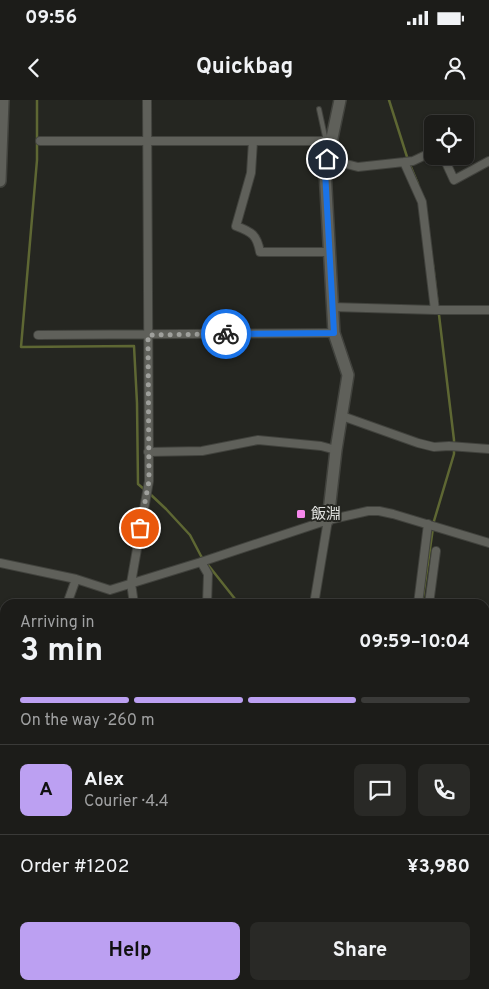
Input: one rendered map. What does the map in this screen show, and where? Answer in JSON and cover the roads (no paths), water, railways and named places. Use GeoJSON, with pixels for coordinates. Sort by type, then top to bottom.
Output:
{"type":"FeatureCollection","features":[{"type":"Feature","properties":{"kind":"street"},"geometry":{"type":"LineString","coordinates":[[0,181],[3,100]]}},
{"type":"Feature","properties":{"kind":"street"},"geometry":{"type":"LineString","coordinates":[[133,599],[131,583],[148,485],[147,100]]}},
{"type":"Feature","properties":{"kind":"street"},"geometry":{"type":"LineString","coordinates":[[315,599],[348,375],[334,333],[325,171],[329,141],[340,100]]}},
{"type":"Feature","properties":{"kind":"street"},"geometry":{"type":"LineString","coordinates":[[40,141],[329,141]]}},
{"type":"Feature","properties":{"kind":"street"},"geometry":{"type":"LineString","coordinates":[[253,141],[252,173],[236,226],[250,231],[258,241],[260,252],[329,252]]}},
{"type":"Feature","properties":{"kind":"street"},"geometry":{"type":"LineString","coordinates":[[327,159],[358,167],[407,162],[424,155]]}},
{"type":"Feature","properties":{"kind":"street"},"geometry":{"type":"LineString","coordinates":[[447,165],[454,180],[489,161]]}},
{"type":"Feature","properties":{"kind":"street"},"geometry":{"type":"LineString","coordinates":[[407,162],[422,202],[438,310]]}},
{"type":"Feature","properties":{"kind":"street"},"geometry":{"type":"LineString","coordinates":[[332,307],[489,310]]}},
{"type":"Feature","properties":{"kind":"street"},"geometry":{"type":"LineString","coordinates":[[38,335],[334,333]]}},
{"type":"Feature","properties":{"kind":"street"},"geometry":{"type":"LineString","coordinates":[[342,416],[434,447],[449,446],[489,449]]}},
{"type":"Feature","properties":{"kind":"street"},"geometry":{"type":"LineString","coordinates":[[148,452],[202,451],[258,440],[321,446],[336,450]]}},
{"type":"Feature","properties":{"kind":"street"},"geometry":{"type":"LineString","coordinates":[[0,563],[76,579],[110,590],[328,520],[358,512],[379,511],[489,542]]}},
{"type":"Feature","properties":{"kind":"street"},"geometry":{"type":"LineString","coordinates":[[419,599],[428,524]]}},
{"type":"Feature","properties":{"kind":"street"},"geometry":{"type":"LineString","coordinates":[[430,599],[436,551]]}},
{"type":"Feature","properties":{"kind":"street"},"geometry":{"type":"LineString","coordinates":[[205,561],[208,574],[207,599]]}},
{"type":"Feature","properties":{"kind":"street"},"geometry":{"type":"LineString","coordinates":[[68,599],[76,579]]}},
{"type":"Feature","properties":{"kind":"lane"},"geometry":{"type":"LineString","coordinates":[[319,109],[329,141]]}},
{"type":"Feature","properties":{"kind":"waterway"},"geometry":{"type":"LineString","coordinates":[[37,100],[37,160],[21,347],[134,346],[138,484],[145,490]]}},
{"type":"Feature","properties":{"kind":"waterway"},"geometry":{"type":"LineString","coordinates":[[389,100],[408,160],[418,184]]}},
{"type":"Feature","properties":{"kind":"waterway"},"geometry":{"type":"LineString","coordinates":[[423,599],[434,521],[454,454],[454,440],[433,265]]}},
{"type":"Feature","properties":{"kind":"waterway"},"geometry":{"type":"LineString","coordinates":[[149,493],[190,535],[201,556],[235,599]]}},
{"type":"Feature","properties":{"kind":"place","name":"飯淵"},"geometry":{"type":"Point","coordinates":[301,514]}}]}
